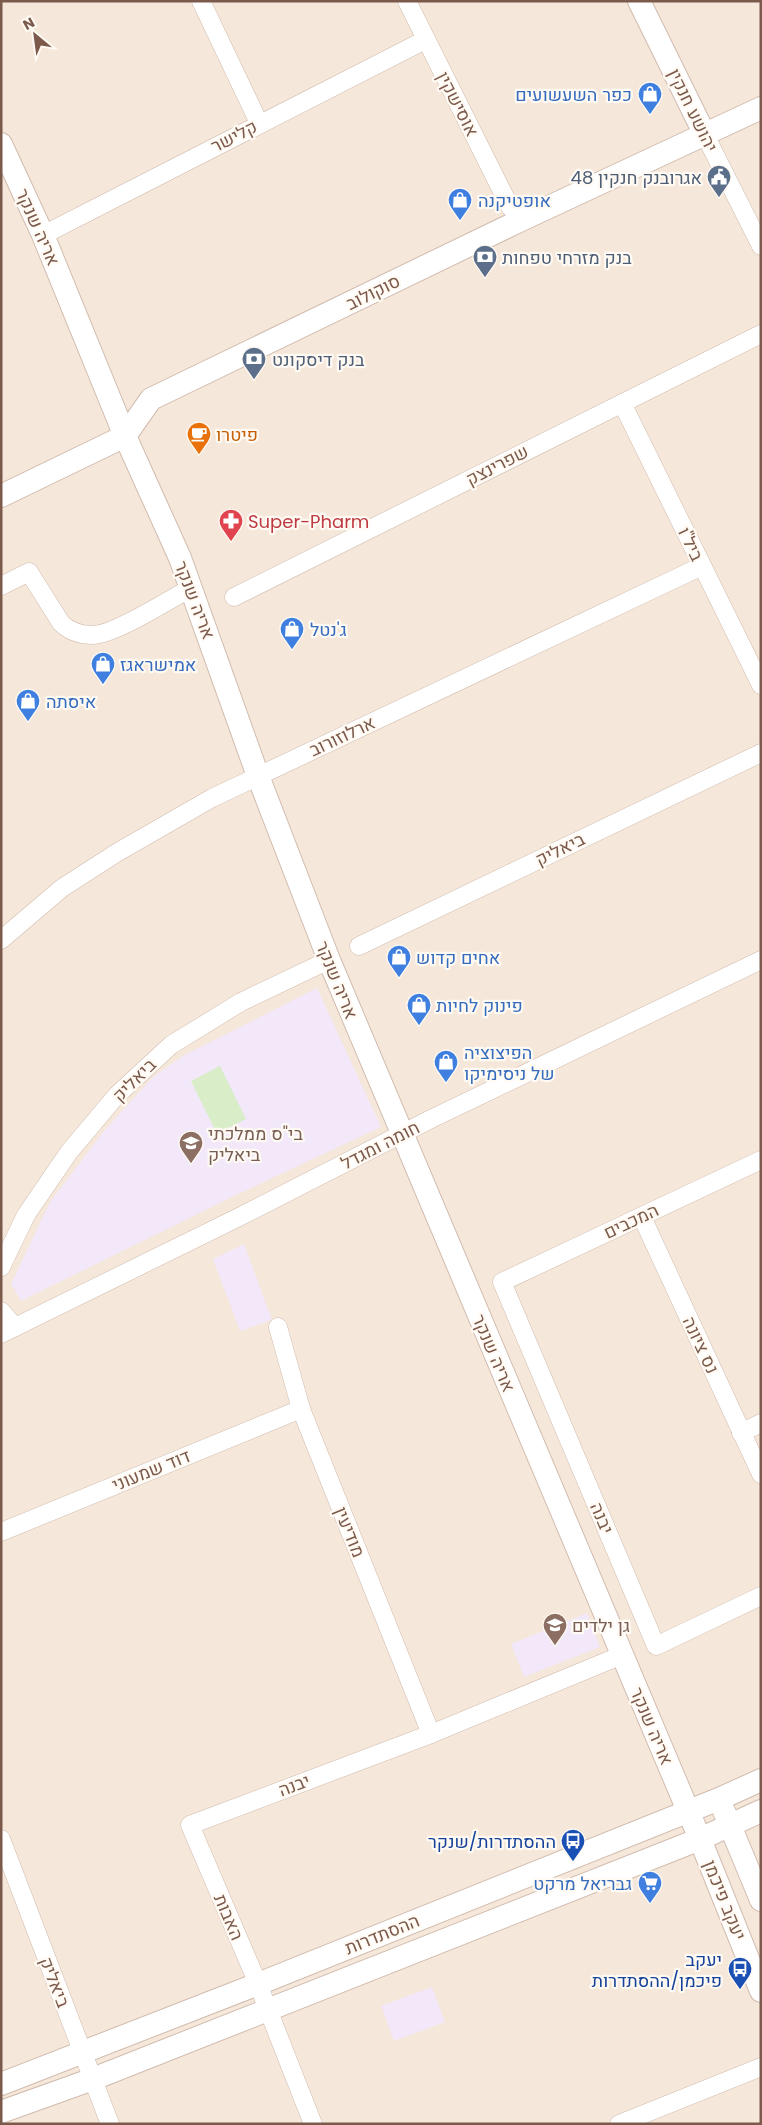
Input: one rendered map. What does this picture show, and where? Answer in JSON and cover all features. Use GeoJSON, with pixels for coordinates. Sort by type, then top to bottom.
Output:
{"type":"FeatureCollection","features":[{"type":"Feature","properties":{"kind":"street"},"geometry":{"type":"LineString","coordinates":[[201,1],[259,123]]}},
{"type":"Feature","properties":{"kind":"street","name":"אוסישקין"},"geometry":{"type":"LineString","coordinates":[[407,1],[510,207]]}},
{"type":"Feature","properties":{"kind":"street","name":"יהושע חנקין"},"geometry":{"type":"LineString","coordinates":[[639,1],[761,246]]}},
{"type":"Feature","properties":{"kind":"street","name":"קלישר"},"geometry":{"type":"LineString","coordinates":[[43,235],[259,123],[425,40]]}},
{"type":"Feature","properties":{"kind":"street","name":"סוקולוב"},"geometry":{"type":"LineString","coordinates":[[1,496],[125,436],[151,399],[761,108]]}},
{"type":"Feature","properties":{"kind":"street","name":"אריה שנקר"},"geometry":{"type":"LineString","coordinates":[[1,144],[43,235],[125,436],[191,588],[258,776],[329,960],[401,1135],[688,1810]]}},
{"type":"Feature","properties":{"kind":"street","name":"שפרינצק"},"geometry":{"type":"LineString","coordinates":[[234,597],[761,334]]}},
{"type":"Feature","properties":{"kind":"street","name":"ביל\"ו"},"geometry":{"type":"LineString","coordinates":[[622,403],[761,685]]}},
{"type":"Feature","properties":{"kind":"street","name":"ארלוזורוב"},"geometry":{"type":"LineString","coordinates":[[1,940],[62,888],[183,814],[258,776],[702,566]]}},
{"type":"Feature","properties":{"kind":"street"},"geometry":{"type":"LineString","coordinates":[[1,586],[29,572],[61,623],[68,630],[93,635],[110,632],[191,588]]}},
{"type":"Feature","properties":{"kind":"street","name":"ביאליק"},"geometry":{"type":"LineString","coordinates":[[359,946],[761,752]]}},
{"type":"Feature","properties":{"kind":"street","name":"ביאליק"},"geometry":{"type":"LineString","coordinates":[[1,1267],[26,1215],[69,1152],[117,1095],[171,1045],[240,1002],[329,960]]}},
{"type":"Feature","properties":{"kind":"street","name":"חומה ומגדל"},"geometry":{"type":"LineString","coordinates":[[8,1331],[440,1114],[761,960]]}},
{"type":"Feature","properties":{"kind":"street","name":"המכבים"},"geometry":{"type":"LineString","coordinates":[[502,1282],[761,1160]]}},
{"type":"Feature","properties":{"kind":"street","name":"נס ציונה"},"geometry":{"type":"LineString","coordinates":[[642,1216],[761,1474]]}},
{"type":"Feature","properties":{"kind":"street","name":"יבנה"},"geometry":{"type":"LineString","coordinates":[[502,1282],[656,1646],[761,1596]]}},
{"type":"Feature","properties":{"kind":"street"},"geometry":{"type":"LineString","coordinates":[[1,1311],[8,1331]]}},
{"type":"Feature","properties":{"kind":"street","name":"מודיעין"},"geometry":{"type":"LineString","coordinates":[[278,1327],[301,1409],[431,1734]]}},
{"type":"Feature","properties":{"kind":"street","name":"דוד שמעוני"},"geometry":{"type":"LineString","coordinates":[[1,1532],[301,1409]]}},
{"type":"Feature","properties":{"kind":"street"},"geometry":{"type":"LineString","coordinates":[[741,1432],[761,1423]]}},
{"type":"Feature","properties":{"kind":"street","name":"יבנה"},"geometry":{"type":"LineString","coordinates":[[190,1825],[431,1734],[622,1655]]}},
{"type":"Feature","properties":{"kind":"street","name":"ההסתדרות"},"geometry":{"type":"LineString","coordinates":[[1,2084],[258,1984],[719,1799],[761,1780]]}},
{"type":"Feature","properties":{"kind":"street","name":"יעקב פיכמן"},"geometry":{"type":"LineString","coordinates":[[719,1799],[761,1900]]}},
{"type":"Feature","properties":{"kind":"street","name":"יעקב פיכמן"},"geometry":{"type":"LineString","coordinates":[[688,1810],[761,1991]]}},
{"type":"Feature","properties":{"kind":"street","name":"ההסתדרות"},"geometry":{"type":"LineString","coordinates":[[1,2112],[93,2079],[700,1839],[761,1811]]}},
{"type":"Feature","properties":{"kind":"street","name":"האבות"},"geometry":{"type":"LineString","coordinates":[[190,1825],[258,1984],[313,2124]]}},
{"type":"Feature","properties":{"kind":"street","name":"ביאליק"},"geometry":{"type":"LineString","coordinates":[[1,1839],[110,2124]]}},
{"type":"Feature","properties":{"kind":"street"},"geometry":{"type":"LineString","coordinates":[[619,2124],[761,2067]]}},
{"type":"Feature","properties":{"kind":"shaded area"},"geometry":{"type":"Polygon","coordinates":[[[1,1],[761,1],[761,2124],[1,2124],[1,1]]]}},
{"type":"Feature","properties":{"kind":"shaded area","name":"בי\"ס ממלכתי ביאליק"},"geometry":{"type":"Polygon","coordinates":[[[317,988],[381,1127],[234,1196],[21,1301],[11,1284],[50,1202],[104,1131],[153,1077],[183,1056],[317,988]]]}},
{"type":"Feature","properties":{"kind":"shaded area"},"geometry":{"type":"Polygon","coordinates":[[[244,1244],[272,1320],[240,1331],[213,1259],[244,1244]]]}},
{"type":"Feature","properties":{"kind":"shaded area","name":"גן ילדים"},"geometry":{"type":"Polygon","coordinates":[[[587,1613],[600,1647],[524,1677],[511,1644],[587,1613]]]}},
{"type":"Feature","properties":{"kind":"shaded area"},"geometry":{"type":"Polygon","coordinates":[[[432,1987],[445,2022],[394,2041],[381,2006],[432,1987]]]}},
{"type":"Feature","properties":{"kind":"green space"},"geometry":{"type":"Polygon","coordinates":[[[220,1066],[246,1119],[217,1134],[191,1081],[220,1066]]]}},
{"type":"Feature","properties":{"kind":"place","name":"כפר השעשועים"},"geometry":{"type":"Point","coordinates":[650,115]}},
{"type":"Feature","properties":{"kind":"place","name":"אגרובנק חנקין 48"},"geometry":{"type":"Point","coordinates":[719,198]}},
{"type":"Feature","properties":{"kind":"place","name":"אופטיקנה"},"geometry":{"type":"Point","coordinates":[460,221]}},
{"type":"Feature","properties":{"kind":"place","name":"בנק מזרחי טפחות"},"geometry":{"type":"Point","coordinates":[485,278]}},
{"type":"Feature","properties":{"kind":"place","name":"בנק דיסקונט"},"geometry":{"type":"Point","coordinates":[254,380]}},
{"type":"Feature","properties":{"kind":"place","name":"פיטרו"},"geometry":{"type":"Point","coordinates":[199,455]}},
{"type":"Feature","properties":{"kind":"place","name":"Super-Pharm"},"geometry":{"type":"Point","coordinates":[231,542]}},
{"type":"Feature","properties":{"kind":"place","name":"ג'נטל"},"geometry":{"type":"Point","coordinates":[292,650]}},
{"type":"Feature","properties":{"kind":"place","name":"אמישראגז"},"geometry":{"type":"Point","coordinates":[103,685]}},
{"type":"Feature","properties":{"kind":"place","name":"איסתה"},"geometry":{"type":"Point","coordinates":[28,722]}},
{"type":"Feature","properties":{"kind":"place","name":"אחים קדוש"},"geometry":{"type":"Point","coordinates":[399,978]}},
{"type":"Feature","properties":{"kind":"place","name":"פינוק לחיות"},"geometry":{"type":"Point","coordinates":[419,1026]}},
{"type":"Feature","properties":{"kind":"place","name":"הפיצוציה של ניסימיקו"},"geometry":{"type":"Point","coordinates":[446,1083]}},
{"type":"Feature","properties":{"kind":"place","name":"בי\"ס ממלכתי ביאליק"},"geometry":{"type":"Point","coordinates":[191,1164]}},
{"type":"Feature","properties":{"kind":"place","name":"גן ילדים"},"geometry":{"type":"Point","coordinates":[555,1646]}},
{"type":"Feature","properties":{"kind":"place","name":"ההסתדרות/שנקר"},"geometry":{"type":"Point","coordinates":[573,1862]}},
{"type":"Feature","properties":{"kind":"place","name":"גבריאל מרקט"},"geometry":{"type":"Point","coordinates":[650,1904]}},
{"type":"Feature","properties":{"kind":"place","name":"יעקב פיכמן/ההסתדרות"},"geometry":{"type":"Point","coordinates":[740,1990]}}]}
